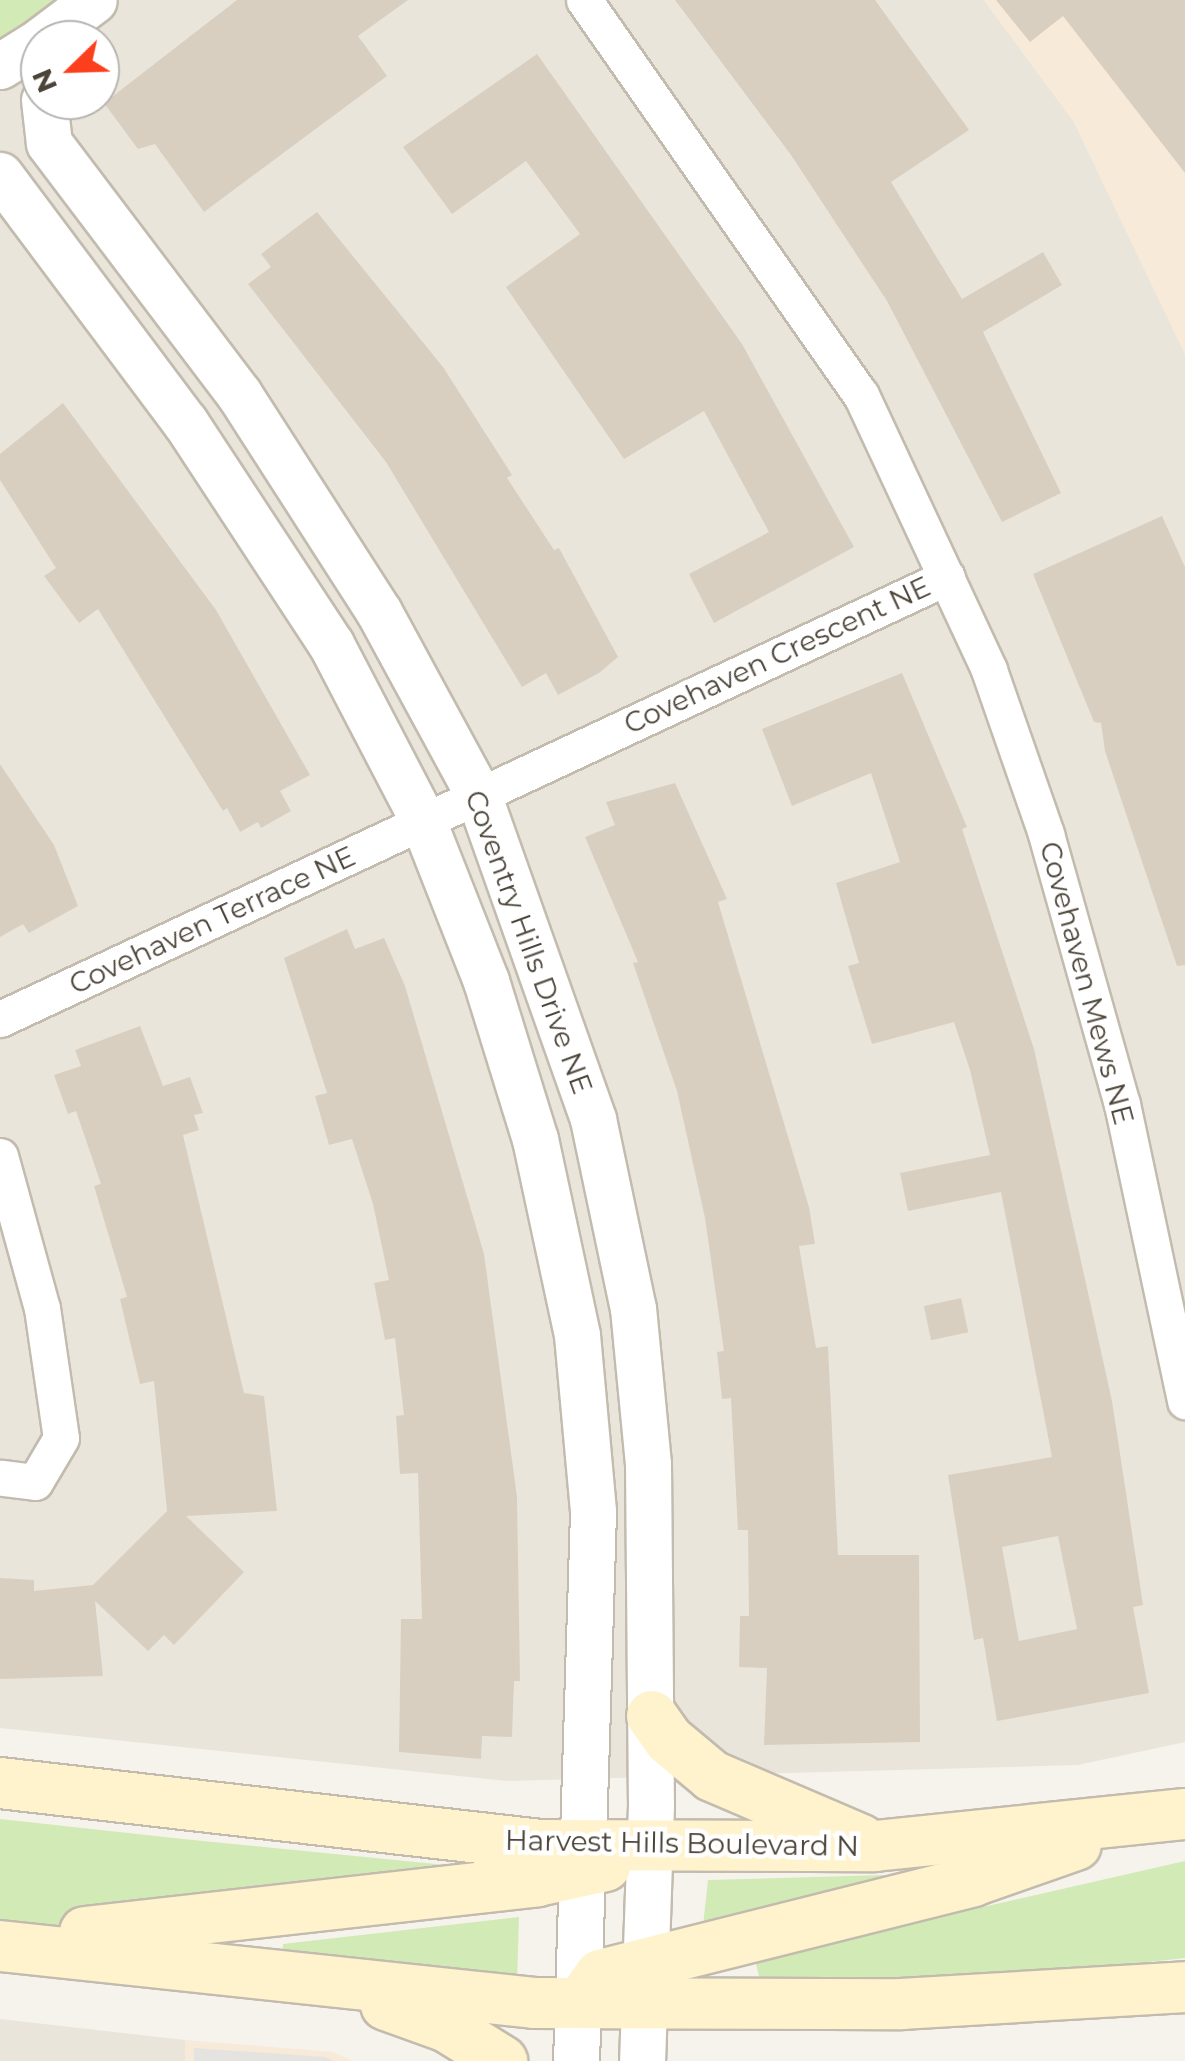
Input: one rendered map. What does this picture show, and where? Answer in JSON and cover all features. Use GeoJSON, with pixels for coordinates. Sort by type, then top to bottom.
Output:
{"type":"FeatureCollection","features":[{"type":"Feature","properties":{"kind":"main road"},"geometry":{"type":"LineString","coordinates":[[652,1716],[669,1740],[712,1776],[875,1846]]}},
{"type":"Feature","properties":{"kind":"main road","name":"Harvest Hills Boulevard N"},"geometry":{"type":"LineString","coordinates":[[0,1783],[582,1858]]}},
{"type":"Feature","properties":{"kind":"main road"},"geometry":{"type":"LineString","coordinates":[[648,1982],[1166,1817]]}},
{"type":"Feature","properties":{"kind":"main road","name":"Harvest Hills Boulevard N"},"geometry":{"type":"LineString","coordinates":[[650,1846],[875,1846],[1166,1817]]}},
{"type":"Feature","properties":{"kind":"main road"},"geometry":{"type":"LineString","coordinates":[[0,1942],[650,1846]]}},
{"type":"Feature","properties":{"kind":"main road"},"geometry":{"type":"LineString","coordinates":[[0,1942],[580,2004],[600,1974],[648,1982],[901,2004],[1185,1986]]}},
{"type":"Feature","properties":{"kind":"main road"},"geometry":{"type":"LineString","coordinates":[[302,1975],[447,2027],[502,2061]]}},
{"type":"Feature","properties":{"kind":"street"},"geometry":{"type":"LineString","coordinates":[[68,20],[94,0]]}},
{"type":"Feature","properties":{"kind":"street","name":"Covehaven Crescent NE"},"geometry":{"type":"LineString","coordinates":[[423,821],[947,577],[860,396],[730,200],[584,0]]}},
{"type":"Feature","properties":{"kind":"street","name":"Coventry Hills Drive NE"},"geometry":{"type":"LineString","coordinates":[[46,120],[49,143],[239,394],[378,612],[478,794],[593,1119],[633,1308],[648,1464],[652,1716],[648,1982],[642,2061]]}},
{"type":"Feature","properties":{"kind":"street","name":"Coventry Hills Drive NE"},"geometry":{"type":"LineString","coordinates":[[0,174],[186,422],[310,612],[423,821],[486,981],[529,1122],[577,1335],[593,1512],[576,2061]]}},
{"type":"Feature","properties":{"kind":"street","name":"Covehaven Mews NE"},"geometry":{"type":"LineString","coordinates":[[947,577],[989,670],[1051,852],[1122,1104],[1185,1401]]}},
{"type":"Feature","properties":{"kind":"street","name":"Covehaven Terrace NE"},"geometry":{"type":"LineString","coordinates":[[0,1019],[423,821]]}},
{"type":"Feature","properties":{"kind":"street"},"geometry":{"type":"LineString","coordinates":[[0,1156],[42,1308],[61,1438],[35,1482],[0,1478]]}},
{"type":"Feature","properties":{"kind":"shaded area"},"geometry":{"type":"Polygon","coordinates":[[[0,0],[984,0],[1074,122],[1185,354],[1185,1742],[1078,1765],[507,1781],[0,1728],[0,0]]]}},
{"type":"Feature","properties":{"kind":"shaded area"},"geometry":{"type":"Polygon","coordinates":[[[984,0],[1185,0],[1185,354],[1074,122],[984,0]]]}},
{"type":"Feature","properties":{"kind":"shaded area"},"geometry":{"type":"Polygon","coordinates":[[[0,2019],[185,2040],[185,2061],[0,2061],[0,2019]]]}},
{"type":"Feature","properties":{"kind":"shaded area"},"geometry":{"type":"Polygon","coordinates":[[[185,2040],[333,2052],[352,2061],[185,2061],[185,2040]]]}},
{"type":"Feature","properties":{"kind":"shaded area"},"geometry":{"type":"Polygon","coordinates":[[[194,2048],[325,2057],[333,2061],[194,2061],[194,2048]]]}},
{"type":"Feature","properties":{"kind":"green space"},"geometry":{"type":"Polygon","coordinates":[[[0,0],[59,0],[32,20],[20,20],[20,28],[0,43],[0,0]]]}},
{"type":"Feature","properties":{"kind":"green space"},"geometry":{"type":"Polygon","coordinates":[[[0,1819],[456,1866],[454,1882],[58,1925],[0,1924],[0,1819]]]}},
{"type":"Feature","properties":{"kind":"green space"},"geometry":{"type":"Polygon","coordinates":[[[1185,1861],[1185,1958],[981,1980],[759,1977],[755,1959],[1185,1861]]]}},
{"type":"Feature","properties":{"kind":"green space"},"geometry":{"type":"Polygon","coordinates":[[[886,1875],[883,1893],[702,1935],[708,1880],[886,1875]]]}},
{"type":"Feature","properties":{"kind":"green space"},"geometry":{"type":"Polygon","coordinates":[[[519,1917],[517,1982],[282,1959],[283,1944],[519,1917]]]}},
{"type":"Feature","properties":{"kind":"building"},"geometry":{"type":"Polygon","coordinates":[[[237,0],[408,0],[358,36],[387,76],[204,212],[155,144],[138,149],[117,120],[120,120],[120,91],[237,0]]]}},
{"type":"Feature","properties":{"kind":"building"},"geometry":{"type":"Polygon","coordinates":[[[675,0],[875,0],[969,130],[891,182],[962,299],[1043,252],[1062,285],[983,332],[1061,493],[1002,522],[887,301],[791,155],[675,0]]]}},
{"type":"Feature","properties":{"kind":"building"},"geometry":{"type":"Polygon","coordinates":[[[996,0],[1185,0],[1185,173],[1063,16],[1030,42],[996,0]]]}},
{"type":"Feature","properties":{"kind":"building"},"geometry":{"type":"Polygon","coordinates":[[[537,54],[742,344],[854,547],[714,623],[689,574],[769,532],[704,411],[624,459],[506,287],[580,234],[526,161],[452,214],[403,147],[537,54]]]}},
{"type":"Feature","properties":{"kind":"building"},"geometry":{"type":"Polygon","coordinates":[[[317,212],[443,367],[512,475],[507,478],[554,550],[559,548],[618,657],[599,673],[558,695],[546,673],[522,687],[386,462],[248,284],[271,267],[261,254],[317,212]]]}},
{"type":"Feature","properties":{"kind":"building"},"geometry":{"type":"Polygon","coordinates":[[[63,403],[216,610],[310,775],[280,791],[291,811],[261,828],[258,822],[240,832],[227,808],[223,811],[98,609],[79,623],[44,576],[56,568],[0,480],[0,454],[63,403]]]}},
{"type":"Feature","properties":{"kind":"building"},"geometry":{"type":"Polygon","coordinates":[[[1162,516],[1185,567],[1185,965],[1177,966],[1105,751],[1101,723],[1094,722],[1033,574],[1162,516]]]}},
{"type":"Feature","properties":{"kind":"building"},"geometry":{"type":"Polygon","coordinates":[[[902,673],[967,827],[962,829],[1034,1049],[1112,1401],[1143,1605],[1133,1607],[1149,1693],[997,1721],[983,1638],[974,1640],[948,1475],[1052,1457],[1001,1192],[908,1211],[900,1173],[990,1155],[970,1070],[954,1022],[872,1044],[848,966],[859,963],[836,883],[900,862],[871,773],[792,806],[762,729],[902,673]],[[1058,1536],[1002,1547],[1019,1641],[1077,1629],[1058,1536]]]}},
{"type":"Feature","properties":{"kind":"building"},"geometry":{"type":"Polygon","coordinates":[[[0,764],[54,845],[78,906],[29,933],[23,924],[0,937],[0,764]]]}},
{"type":"Feature","properties":{"kind":"building"},"geometry":{"type":"Polygon","coordinates":[[[675,783],[727,899],[718,902],[809,1207],[815,1244],[799,1246],[816,1348],[828,1346],[838,1555],[919,1555],[920,1742],[764,1745],[767,1668],[739,1667],[740,1616],[749,1616],[748,1530],[738,1530],[731,1398],[722,1399],[717,1352],[724,1351],[705,1218],[677,1091],[633,963],[638,962],[585,837],[615,825],[606,802],[675,783]]]}},
{"type":"Feature","properties":{"kind":"building"},"geometry":{"type":"Polygon","coordinates":[[[347,929],[355,949],[384,938],[405,986],[484,1254],[517,1497],[520,1681],[514,1681],[512,1737],[482,1736],[481,1759],[399,1752],[401,1619],[422,1619],[418,1473],[400,1474],[396,1416],[404,1415],[395,1338],[385,1340],[374,1283],[389,1280],[373,1204],[352,1139],[329,1145],[315,1096],[327,1093],[284,958],[347,929]]]}},
{"type":"Feature","properties":{"kind":"building"},"geometry":{"type":"Polygon","coordinates":[[[140,1026],[163,1086],[190,1077],[203,1113],[194,1115],[199,1130],[183,1135],[244,1393],[264,1396],[277,1511],[186,1516],[244,1572],[174,1645],[164,1635],[148,1651],[95,1601],[103,1676],[0,1679],[0,1578],[34,1580],[34,1591],[93,1585],[167,1511],[154,1381],[140,1384],[120,1299],[127,1297],[94,1186],[101,1184],[76,1111],[68,1114],[54,1075],[81,1066],[75,1050],[140,1026]]]}},
{"type":"Feature","properties":{"kind":"building"},"geometry":{"type":"Polygon","coordinates":[[[961,1298],[968,1332],[931,1340],[924,1306],[961,1298]]]}}]}
